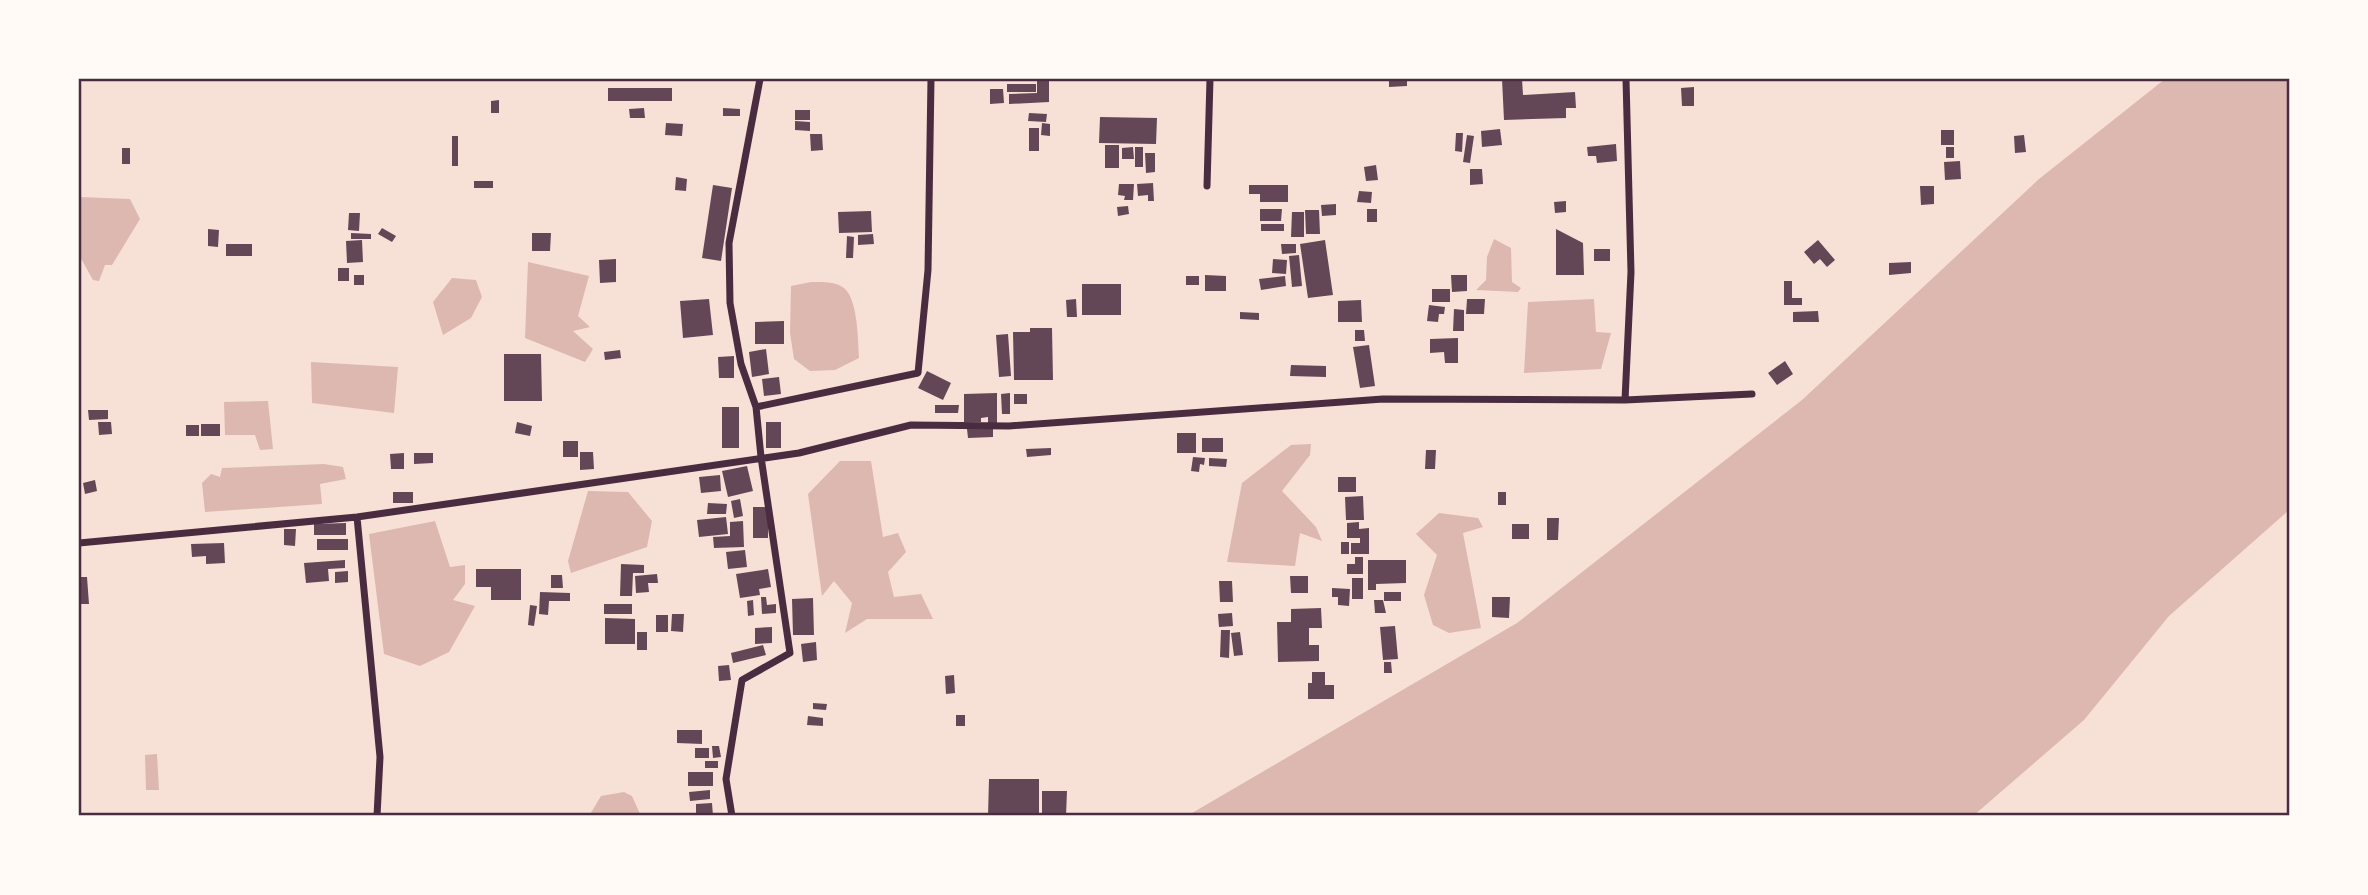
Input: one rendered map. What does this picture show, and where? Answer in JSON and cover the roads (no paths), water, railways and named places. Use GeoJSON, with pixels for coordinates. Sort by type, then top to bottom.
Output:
{"type":"FeatureCollection","features":[{"type":"Feature","properties":{"kind":"street"},"geometry":{"type":"LineString","coordinates":[[732,816],[726,779],[742,680],[790,653],[756,407],[741,364],[730,303],[729,243],[760,79]]}},
{"type":"Feature","properties":{"kind":"street"},"geometry":{"type":"LineString","coordinates":[[756,407],[918,373],[928,270],[931,79]]}},
{"type":"Feature","properties":{"kind":"street"},"geometry":{"type":"LineString","coordinates":[[1207,186],[1210,79]]}},
{"type":"Feature","properties":{"kind":"street"},"geometry":{"type":"LineString","coordinates":[[1625,400],[1631,272],[1626,79]]}},
{"type":"Feature","properties":{"kind":"street"},"geometry":{"type":"LineString","coordinates":[[79,543],[357,517],[799,453],[911,425],[1009,426],[1383,398],[1625,400],[1752,394]]}},
{"type":"Feature","properties":{"kind":"street"},"geometry":{"type":"LineString","coordinates":[[357,517],[380,757],[377,816]]}}]}
